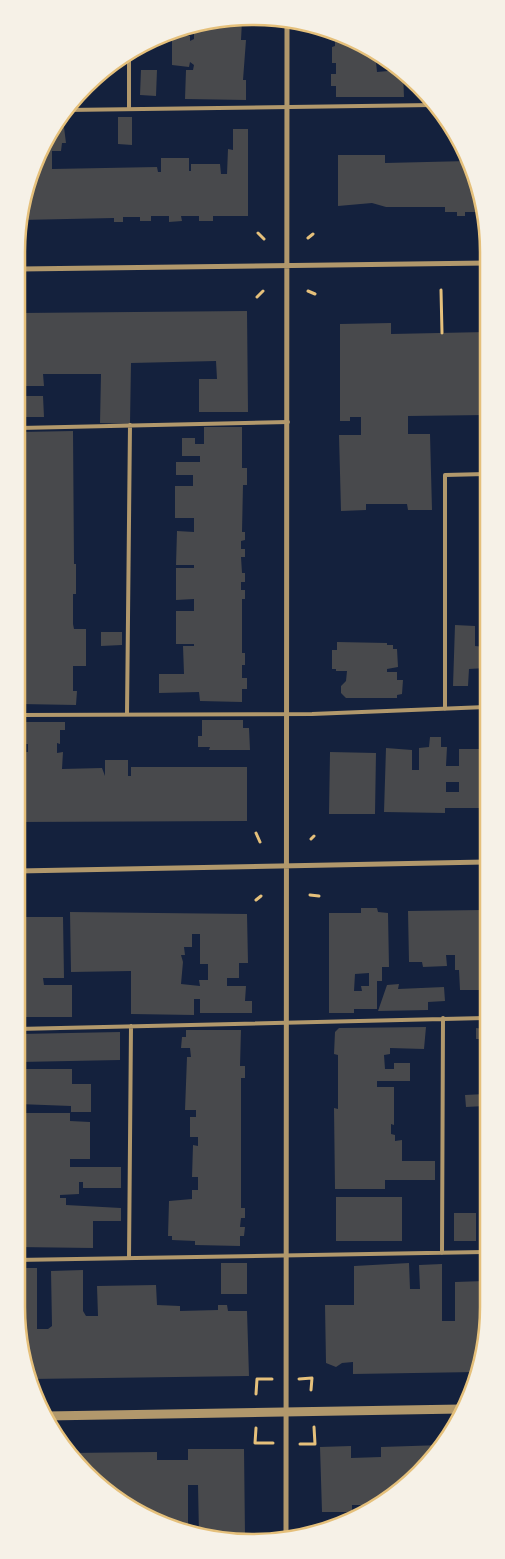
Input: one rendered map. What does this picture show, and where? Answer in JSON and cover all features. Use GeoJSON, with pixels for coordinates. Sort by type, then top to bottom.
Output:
{"type":"FeatureCollection","features":[{"type":"Feature","properties":{"kind":"street"},"geometry":{"type":"LineString","coordinates":[[286,1531],[288,1255],[287,28]]}},
{"type":"Feature","properties":{"kind":"street"},"geometry":{"type":"LineString","coordinates":[[25,269],[480,263]]}},
{"type":"Feature","properties":{"kind":"street"},"geometry":{"type":"LineString","coordinates":[[25,871],[480,862]]}},
{"type":"Feature","properties":{"kind":"street"},"geometry":{"type":"LineString","coordinates":[[53,1416],[456,1408]]}},
{"type":"Feature","properties":{"kind":"lane"},"geometry":{"type":"LineString","coordinates":[[129,61],[129,109]]}},
{"type":"Feature","properties":{"kind":"lane"},"geometry":{"type":"LineString","coordinates":[[75,110],[426,105]]}},
{"type":"Feature","properties":{"kind":"lane"},"geometry":{"type":"LineString","coordinates":[[25,428],[288,422]]}},
{"type":"Feature","properties":{"kind":"lane"},"geometry":{"type":"LineString","coordinates":[[127,714],[130,425]]}},
{"type":"Feature","properties":{"kind":"lane"},"geometry":{"type":"LineString","coordinates":[[445,709],[445,475],[480,474]]}},
{"type":"Feature","properties":{"kind":"lane"},"geometry":{"type":"LineString","coordinates":[[25,715],[288,713],[480,707]]}},
{"type":"Feature","properties":{"kind":"lane"},"geometry":{"type":"LineString","coordinates":[[442,1253],[443,1018]]}},
{"type":"Feature","properties":{"kind":"lane"},"geometry":{"type":"LineString","coordinates":[[25,1029],[480,1018]]}},
{"type":"Feature","properties":{"kind":"lane"},"geometry":{"type":"LineString","coordinates":[[129,1258],[131,1026]]}},
{"type":"Feature","properties":{"kind":"lane"},"geometry":{"type":"LineString","coordinates":[[25,1260],[480,1252]]}},
{"type":"Feature","properties":{"kind":"path"},"geometry":{"type":"LineString","coordinates":[[258,233],[264,240]]}},
{"type":"Feature","properties":{"kind":"path"},"geometry":{"type":"LineString","coordinates":[[308,238],[313,234]]}},
{"type":"Feature","properties":{"kind":"path"},"geometry":{"type":"LineString","coordinates":[[441,290],[442,333]]}},
{"type":"Feature","properties":{"kind":"path"},"geometry":{"type":"LineString","coordinates":[[257,297],[263,291]]}},
{"type":"Feature","properties":{"kind":"path"},"geometry":{"type":"LineString","coordinates":[[308,291],[315,294]]}},
{"type":"Feature","properties":{"kind":"path"},"geometry":{"type":"LineString","coordinates":[[256,833],[260,842]]}},
{"type":"Feature","properties":{"kind":"path"},"geometry":{"type":"LineString","coordinates":[[310,895],[319,896]]}},
{"type":"Feature","properties":{"kind":"path"},"geometry":{"type":"LineString","coordinates":[[256,900],[261,896]]}},
{"type":"Feature","properties":{"kind":"path"},"geometry":{"type":"LineString","coordinates":[[298,1379],[312,1378],[311,1390]]}},
{"type":"Feature","properties":{"kind":"path"},"geometry":{"type":"LineString","coordinates":[[256,1394],[257,1379],[272,1379]]}},
{"type":"Feature","properties":{"kind":"path"},"geometry":{"type":"LineString","coordinates":[[297,1444],[315,1444],[313,1423]]}},
{"type":"Feature","properties":{"kind":"path"},"geometry":{"type":"LineString","coordinates":[[257,1425],[254,1443],[273,1442]]}},
{"type":"Feature","properties":{"kind":"building"},"geometry":{"type":"Polygon","coordinates":[[[242,25],[241,40],[246,40],[243,80],[246,80],[246,100],[185,99],[186,70],[193,70],[194,65],[190,62],[189,67],[172,65],[172,40],[183,36],[190,36],[190,41],[194,39],[194,33],[208,29],[242,25]]]}},
{"type":"Feature","properties":{"kind":"building"},"geometry":{"type":"Polygon","coordinates":[[[335,40],[378,62],[376,62],[377,72],[389,71],[403,81],[404,97],[336,97],[336,86],[331,86],[331,74],[336,74],[336,63],[332,63],[332,47],[335,46],[335,40]]]}},
{"type":"Feature","properties":{"kind":"building"},"geometry":{"type":"Polygon","coordinates":[[[141,70],[157,70],[156,96],[140,95],[141,70]]]}},
{"type":"Feature","properties":{"kind":"building"},"geometry":{"type":"Polygon","coordinates":[[[118,117],[132,117],[132,145],[118,144],[118,117]]]}},
{"type":"Feature","properties":{"kind":"building"},"geometry":{"type":"Polygon","coordinates":[[[64,125],[66,143],[62,143],[61,151],[52,151],[52,169],[157,167],[158,172],[161,172],[161,158],[189,158],[189,171],[191,171],[191,164],[220,164],[221,174],[227,174],[228,149],[233,150],[233,129],[248,129],[248,216],[213,216],[213,221],[199,221],[199,216],[181,216],[182,221],[169,222],[169,216],[151,216],[151,221],[140,221],[140,217],[123,217],[123,222],[114,222],[114,218],[27,220],[29,208],[42,165],[64,125]]]}},
{"type":"Feature","properties":{"kind":"building"},"geometry":{"type":"Polygon","coordinates":[[[338,155],[385,155],[385,163],[461,161],[477,212],[465,212],[465,216],[457,216],[457,212],[445,212],[445,207],[386,207],[372,203],[338,206],[338,155]]]}},
{"type":"Feature","properties":{"kind":"building"},"geometry":{"type":"Polygon","coordinates":[[[247,311],[248,412],[199,412],[199,379],[217,379],[216,361],[131,363],[130,424],[100,423],[101,374],[43,374],[44,386],[25,386],[25,313],[247,311]]]}},
{"type":"Feature","properties":{"kind":"building"},"geometry":{"type":"Polygon","coordinates":[[[391,323],[391,334],[480,332],[480,415],[408,416],[408,434],[430,434],[432,510],[408,510],[407,504],[366,504],[366,510],[341,511],[339,435],[361,435],[361,417],[350,417],[350,421],[340,421],[340,324],[391,323]]]}},
{"type":"Feature","properties":{"kind":"building"},"geometry":{"type":"Polygon","coordinates":[[[25,396],[43,396],[44,417],[25,417],[25,396]]]}},
{"type":"Feature","properties":{"kind":"building"},"geometry":{"type":"Polygon","coordinates":[[[204,427],[242,427],[242,468],[247,468],[247,485],[243,485],[242,532],[245,532],[245,540],[241,541],[241,549],[245,549],[245,557],[241,557],[242,573],[245,573],[245,582],[241,582],[241,590],[245,590],[245,599],[242,599],[242,653],[245,653],[245,665],[242,665],[242,678],[247,678],[247,689],[242,689],[242,702],[200,701],[199,692],[159,693],[159,674],[184,674],[183,646],[194,646],[194,644],[176,644],[176,611],[194,611],[194,599],[176,600],[176,568],[194,568],[194,565],[176,565],[177,531],[194,532],[194,518],[175,518],[175,486],[193,486],[193,475],[176,475],[176,462],[200,462],[200,456],[182,456],[182,438],[195,438],[195,444],[204,444],[204,427]]]}},
{"type":"Feature","properties":{"kind":"building"},"geometry":{"type":"Polygon","coordinates":[[[73,431],[76,594],[73,594],[73,624],[74,629],[86,629],[86,666],[73,666],[73,691],[77,691],[76,705],[25,704],[25,432],[73,431]]]}},
{"type":"Feature","properties":{"kind":"building"},"geometry":{"type":"Polygon","coordinates":[[[455,625],[475,626],[475,646],[480,646],[480,668],[469,669],[468,686],[453,686],[455,625]]]}},
{"type":"Feature","properties":{"kind":"building"},"geometry":{"type":"Polygon","coordinates":[[[101,632],[122,632],[122,645],[101,646],[101,632]]]}},
{"type":"Feature","properties":{"kind":"building"},"geometry":{"type":"Polygon","coordinates":[[[337,642],[387,643],[387,645],[393,645],[393,649],[397,649],[398,667],[387,669],[387,672],[397,672],[397,680],[403,680],[402,694],[397,695],[397,698],[346,698],[341,693],[341,686],[346,681],[347,671],[332,669],[332,650],[337,650],[337,642]]]}},
{"type":"Feature","properties":{"kind":"building"},"geometry":{"type":"Polygon","coordinates":[[[202,720],[243,720],[243,728],[249,728],[250,750],[209,750],[210,747],[198,747],[198,736],[202,736],[202,720]]]}},
{"type":"Feature","properties":{"kind":"building"},"geometry":{"type":"Polygon","coordinates":[[[25,722],[65,722],[65,730],[60,730],[60,744],[57,743],[57,753],[63,752],[62,769],[102,768],[105,776],[105,760],[128,760],[128,776],[131,776],[131,767],[247,767],[247,821],[25,822],[25,752],[28,752],[28,744],[25,744],[25,722]]]}},
{"type":"Feature","properties":{"kind":"building"},"geometry":{"type":"Polygon","coordinates":[[[430,737],[441,737],[441,747],[447,747],[446,766],[459,766],[459,749],[480,749],[480,808],[445,808],[445,813],[384,812],[386,748],[412,750],[412,770],[419,770],[419,748],[429,747],[430,737]],[[446,782],[446,792],[459,792],[459,782],[446,782]]]}},
{"type":"Feature","properties":{"kind":"building"},"geometry":{"type":"Polygon","coordinates":[[[330,752],[376,753],[375,814],[329,814],[330,752]]]}},
{"type":"Feature","properties":{"kind":"building"},"geometry":{"type":"Polygon","coordinates":[[[361,908],[377,908],[378,912],[388,913],[389,967],[382,967],[382,981],[377,981],[377,1009],[354,1009],[354,1013],[329,1013],[329,913],[361,913],[361,908]],[[369,973],[355,974],[354,991],[362,991],[361,986],[369,986],[369,973]]]}},
{"type":"Feature","properties":{"kind":"building"},"geometry":{"type":"Polygon","coordinates":[[[480,910],[480,990],[460,990],[459,970],[455,970],[455,955],[446,955],[447,966],[423,967],[422,962],[409,962],[408,911],[480,910]]]}},
{"type":"Feature","properties":{"kind":"building"},"geometry":{"type":"Polygon","coordinates":[[[70,912],[247,914],[248,963],[239,963],[239,978],[227,978],[227,986],[246,986],[245,1001],[252,1001],[252,1013],[200,1013],[200,999],[194,999],[194,1015],[131,1014],[131,971],[71,972],[70,912]],[[192,934],[192,947],[184,947],[185,955],[181,955],[183,962],[181,984],[200,986],[199,980],[208,980],[208,964],[200,964],[200,934],[192,934]]]}},
{"type":"Feature","properties":{"kind":"building"},"geometry":{"type":"Polygon","coordinates":[[[25,917],[63,917],[64,978],[43,978],[44,985],[72,985],[72,1017],[25,1017],[25,917]]]}},
{"type":"Feature","properties":{"kind":"building"},"geometry":{"type":"Polygon","coordinates":[[[399,984],[398,989],[444,987],[445,1001],[428,1002],[428,1010],[378,1011],[387,985],[399,984]]]}},
{"type":"Feature","properties":{"kind":"building"},"geometry":{"type":"Polygon","coordinates":[[[426,1027],[424,1049],[390,1048],[390,1054],[384,1055],[385,1069],[394,1069],[394,1063],[410,1063],[410,1081],[377,1081],[377,1087],[394,1087],[394,1125],[391,1124],[391,1134],[395,1135],[395,1141],[402,1140],[402,1161],[435,1161],[435,1180],[385,1180],[385,1189],[335,1189],[334,1108],[338,1109],[338,1055],[334,1054],[335,1032],[339,1028],[426,1027]]]}},
{"type":"Feature","properties":{"kind":"building"},"geometry":{"type":"Polygon","coordinates":[[[476,1028],[480,1028],[480,1039],[476,1039],[476,1028]]]}},
{"type":"Feature","properties":{"kind":"building"},"geometry":{"type":"Polygon","coordinates":[[[186,1030],[241,1030],[240,1066],[245,1066],[245,1078],[241,1078],[241,1208],[245,1208],[245,1218],[241,1218],[240,1227],[245,1227],[244,1236],[240,1236],[240,1246],[195,1245],[195,1241],[172,1240],[172,1236],[168,1236],[169,1201],[192,1199],[192,1190],[198,1190],[198,1177],[192,1177],[193,1145],[198,1146],[198,1137],[190,1137],[190,1117],[196,1117],[196,1110],[185,1110],[187,1057],[191,1057],[190,1048],[181,1048],[182,1037],[186,1037],[186,1030]]]}},
{"type":"Feature","properties":{"kind":"building"},"geometry":{"type":"Polygon","coordinates":[[[120,1032],[120,1060],[25,1062],[25,1034],[120,1032]]]}},
{"type":"Feature","properties":{"kind":"building"},"geometry":{"type":"Polygon","coordinates":[[[25,1069],[72,1069],[72,1084],[91,1084],[91,1112],[71,1112],[71,1106],[25,1104],[25,1069]]]}},
{"type":"Feature","properties":{"kind":"building"},"geometry":{"type":"Polygon","coordinates":[[[480,1094],[480,1106],[466,1107],[465,1095],[480,1094]]]}},
{"type":"Feature","properties":{"kind":"building"},"geometry":{"type":"Polygon","coordinates":[[[25,1113],[70,1113],[70,1121],[90,1122],[90,1159],[70,1159],[70,1167],[121,1167],[121,1188],[83,1188],[83,1182],[79,1182],[79,1194],[60,1195],[60,1198],[66,1198],[66,1205],[121,1208],[121,1221],[93,1221],[93,1248],[25,1247],[25,1113]]]}},
{"type":"Feature","properties":{"kind":"building"},"geometry":{"type":"Polygon","coordinates":[[[336,1197],[402,1197],[402,1241],[336,1241],[336,1197]]]}},
{"type":"Feature","properties":{"kind":"building"},"geometry":{"type":"Polygon","coordinates":[[[454,1213],[476,1213],[476,1241],[454,1241],[454,1213]]]}},
{"type":"Feature","properties":{"kind":"building"},"geometry":{"type":"Polygon","coordinates":[[[221,1263],[247,1263],[247,1294],[221,1294],[221,1263]]]}},
{"type":"Feature","properties":{"kind":"building"},"geometry":{"type":"Polygon","coordinates":[[[409,1263],[410,1289],[420,1289],[419,1265],[442,1264],[442,1321],[455,1321],[455,1282],[480,1281],[480,1321],[476,1351],[470,1372],[353,1374],[353,1362],[342,1363],[336,1367],[326,1363],[325,1305],[354,1305],[354,1266],[409,1263]]]}},
{"type":"Feature","properties":{"kind":"building"},"geometry":{"type":"Polygon","coordinates":[[[25,1268],[37,1268],[37,1329],[48,1329],[52,1326],[51,1271],[83,1270],[83,1311],[86,1316],[98,1316],[97,1286],[156,1285],[157,1305],[180,1306],[180,1311],[218,1310],[218,1305],[227,1305],[228,1311],[247,1311],[249,1376],[37,1379],[29,1351],[25,1321],[25,1268]]]}},
{"type":"Feature","properties":{"kind":"building"},"geometry":{"type":"Polygon","coordinates":[[[433,1445],[403,1478],[366,1504],[352,1505],[351,1512],[322,1512],[320,1447],[351,1446],[351,1458],[381,1457],[381,1447],[433,1445]]]}},
{"type":"Feature","properties":{"kind":"building"},"geometry":{"type":"Polygon","coordinates":[[[188,1449],[244,1449],[245,1534],[199,1527],[198,1485],[188,1485],[188,1524],[179,1522],[152,1511],[126,1496],[102,1478],[78,1453],[157,1452],[157,1460],[188,1460],[188,1449]]]}}]}
